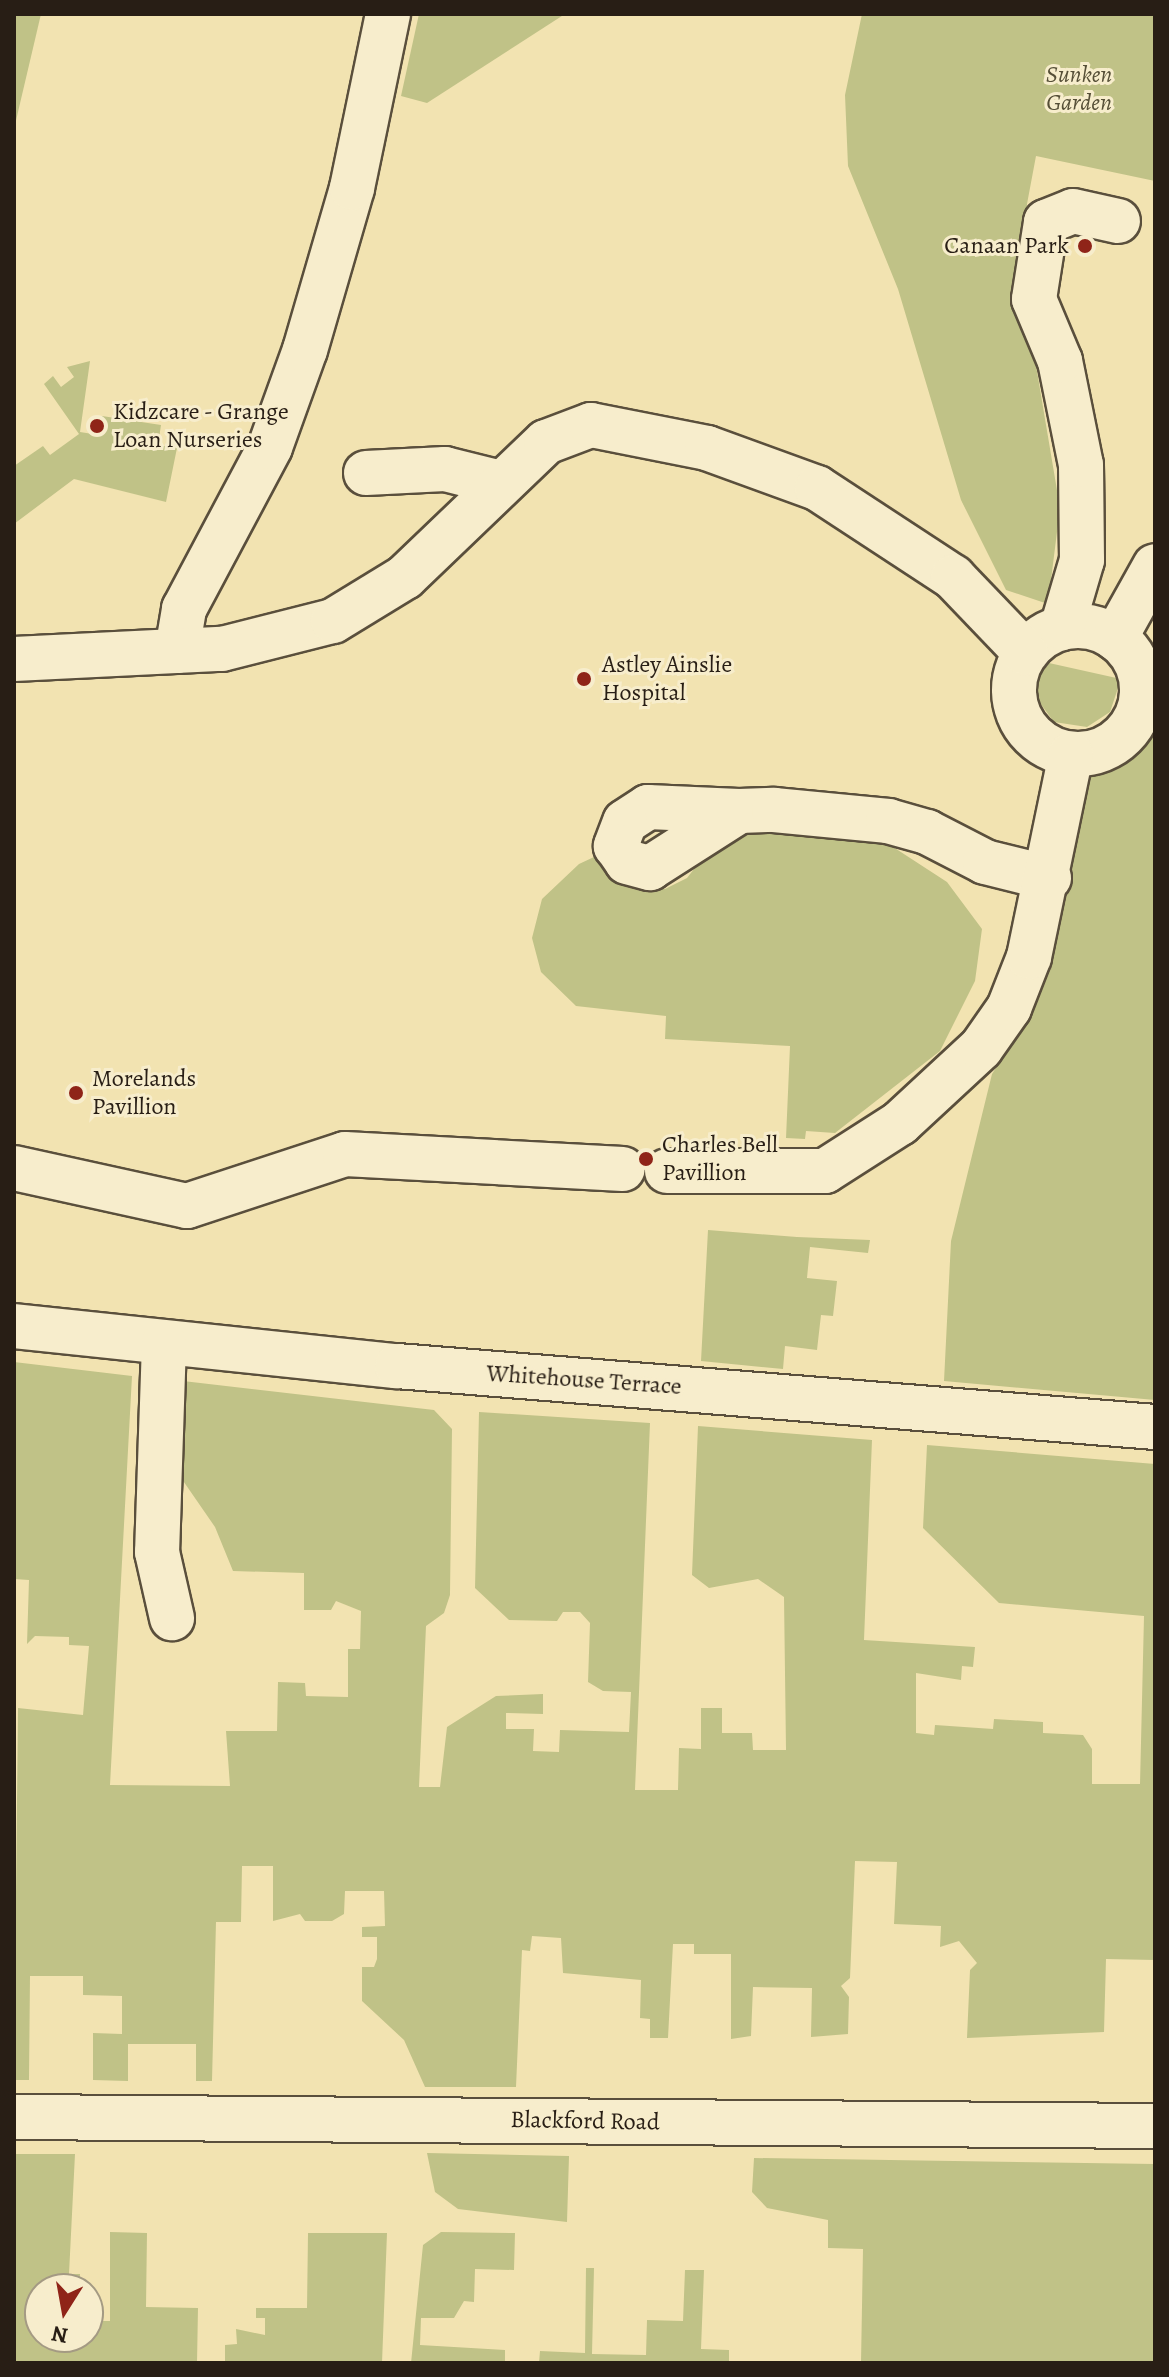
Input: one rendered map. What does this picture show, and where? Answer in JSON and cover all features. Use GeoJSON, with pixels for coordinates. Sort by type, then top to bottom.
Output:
{"type":"FeatureCollection","features":[{"type":"Feature","properties":{"kind":"street"},"geometry":{"type":"LineString","coordinates":[[177,651],[184,609],[258,473],[305,350],[352,188],[388,14]]}},
{"type":"Feature","properties":{"kind":"street"},"geometry":{"type":"LineString","coordinates":[[1062,628],[1082,560],[1081,465],[1060,361],[1034,299],[1046,222],[1073,211],[1118,221]]}},
{"type":"Feature","properties":{"kind":"street"},"geometry":{"type":"LineString","coordinates":[[14,659],[177,651],[276,641],[358,609],[423,562],[501,483],[558,434],[591,425],[770,467],[901,536],[953,577],[1026,653]]}},
{"type":"Feature","properties":{"kind":"street"},"geometry":{"type":"LineString","coordinates":[[366,473],[445,469],[501,483]]}},
{"type":"Feature","properties":{"kind":"street"},"geometry":{"type":"LineString","coordinates":[[1115,638],[1155,566]]}},
{"type":"Feature","properties":{"kind":"street"},"geometry":{"type":"LineString","coordinates":[[1084,626],[1115,638],[1136,664],[1139,707],[1114,743],[1071,754],[1040,742],[1019,717],[1014,684],[1026,653],[1062,628],[1084,626]]}},
{"type":"Feature","properties":{"kind":"street"},"geometry":{"type":"LineString","coordinates":[[667,1171],[810,1175],[851,1159],[900,1123],[981,1048],[1009,1008],[1049,878],[1071,754]]}},
{"type":"Feature","properties":{"kind":"street"},"geometry":{"type":"LineString","coordinates":[[739,811],[888,821],[985,862],[1049,878]]}},
{"type":"Feature","properties":{"kind":"street"},"geometry":{"type":"LineString","coordinates":[[14,1168],[187,1206],[345,1154],[623,1169]]}},
{"type":"Feature","properties":{"kind":"street","name":"Whitehouse Terrace"},"geometry":{"type":"LineString","coordinates":[[14,1326],[164,1343],[1155,1427]]}},
{"type":"Feature","properties":{"kind":"street"},"geometry":{"type":"LineString","coordinates":[[164,1343],[157,1552],[172,1618]]}},
{"type":"Feature","properties":{"kind":"street","name":"Blackford Road"},"geometry":{"type":"LineString","coordinates":[[14,2117],[1155,2126]]}},
{"type":"Feature","properties":{"kind":"green space"},"geometry":{"type":"Polygon","coordinates":[[[14,14],[41,14],[14,129],[14,14]]]}},
{"type":"Feature","properties":{"kind":"green space"},"geometry":{"type":"Polygon","coordinates":[[[419,14],[565,14],[427,103],[401,96],[419,14]]]}},
{"type":"Feature","properties":{"kind":"green space","name":"Sunken Garden"},"geometry":{"type":"Polygon","coordinates":[[[862,14],[1155,14],[1155,181],[1036,156],[1027,204],[1025,300],[1060,508],[1048,604],[1006,590],[961,500],[898,289],[848,166],[845,95],[862,14]]]}},
{"type":"Feature","properties":{"kind":"green space"},"geometry":{"type":"Polygon","coordinates":[[[90,361],[80,432],[99,435],[102,416],[161,425],[158,445],[177,448],[166,502],[74,479],[14,524],[14,466],[43,446],[50,455],[79,434],[44,384],[53,376],[61,387],[74,377],[67,367],[90,361]]]}},
{"type":"Feature","properties":{"kind":"green space"},"geometry":{"type":"Polygon","coordinates":[[[1040,661],[1121,679],[1110,712],[1087,727],[1054,722],[1037,699],[1040,661]]]}},
{"type":"Feature","properties":{"kind":"green space"},"geometry":{"type":"Polygon","coordinates":[[[1155,725],[1155,1400],[944,1381],[951,1241],[992,1074],[1030,1015],[1087,773],[1147,738],[1155,725]]]}},
{"type":"Feature","properties":{"kind":"green space"},"geometry":{"type":"Polygon","coordinates":[[[770,821],[887,843],[947,882],[982,929],[975,981],[940,1051],[835,1133],[806,1131],[805,1139],[786,1138],[790,1046],[665,1039],[666,1016],[576,1006],[541,972],[532,938],[542,899],[579,864],[594,857],[625,886],[665,889],[687,878],[712,846],[770,821]]]}},
{"type":"Feature","properties":{"kind":"green space"},"geometry":{"type":"Polygon","coordinates":[[[708,1230],[870,1240],[868,1253],[810,1247],[807,1278],[837,1281],[833,1316],[821,1315],[817,1350],[785,1346],[783,1369],[701,1361],[708,1230]]]}},
{"type":"Feature","properties":{"kind":"green space"},"geometry":{"type":"Polygon","coordinates":[[[14,1362],[132,1376],[110,1785],[230,1786],[226,1731],[277,1731],[278,1682],[305,1683],[306,1696],[348,1697],[348,1649],[360,1649],[361,1611],[336,1601],[331,1610],[304,1610],[304,1573],[233,1571],[215,1527],[177,1472],[183,1381],[434,1410],[452,1429],[450,1595],[444,1613],[426,1626],[419,1787],[440,1787],[447,1727],[496,1696],[543,1694],[543,1714],[506,1713],[506,1729],[534,1729],[533,1751],[559,1752],[560,1730],[629,1732],[631,1692],[603,1691],[588,1682],[590,1623],[580,1612],[563,1612],[557,1621],[509,1620],[475,1588],[479,1412],[650,1423],[635,1790],[678,1790],[679,1748],[701,1749],[701,1708],[722,1708],[722,1733],[752,1733],[753,1750],[786,1750],[784,1597],[758,1579],[709,1588],[692,1575],[698,1426],[872,1440],[864,1640],[975,1647],[973,1667],[962,1666],[961,1680],[916,1673],[916,1733],[934,1735],[935,1725],[993,1729],[994,1719],[1043,1722],[1043,1733],[1083,1735],[1092,1749],[1092,1784],[1140,1784],[1144,1616],[999,1603],[923,1528],[927,1445],[1155,1464],[1155,1960],[1106,1959],[1104,2032],[967,2038],[970,1970],[977,1963],[959,1941],[940,1947],[941,1926],[894,1924],[897,1862],[855,1861],[850,1978],[841,1986],[849,1997],[848,2034],[811,2037],[812,1988],[753,1987],[751,2036],[731,2039],[731,1954],[694,1954],[694,1944],[673,1944],[668,2038],[650,2038],[650,2019],[640,2018],[641,1980],[563,1973],[561,1938],[532,1936],[530,1951],[522,1950],[516,2087],[425,2087],[404,2040],[362,2001],[362,1967],[374,1967],[377,1937],[362,1937],[362,1927],[385,1926],[384,1891],[345,1891],[344,1914],[332,1921],[305,1921],[300,1914],[273,1921],[273,1866],[242,1866],[241,1922],[216,1922],[212,2081],[196,2081],[196,2044],[128,2044],[128,2081],[93,2080],[93,2033],[122,2034],[122,1996],[83,1995],[83,1976],[30,1976],[29,2080],[14,2080],[18,1708],[83,1715],[89,1646],[69,1645],[69,1637],[35,1636],[27,1644],[29,1580],[14,1579],[14,1362]]]}},
{"type":"Feature","properties":{"kind":"green space"},"geometry":{"type":"Polygon","coordinates":[[[427,2153],[569,2156],[567,2222],[458,2209],[435,2192],[427,2153]]]}},
{"type":"Feature","properties":{"kind":"green space"},"geometry":{"type":"Polygon","coordinates":[[[14,2154],[75,2154],[69,2273],[24,2273],[24,2353],[104,2353],[104,2321],[110,2321],[110,2232],[147,2233],[146,2307],[198,2308],[197,2363],[14,2363],[14,2154]]]}},
{"type":"Feature","properties":{"kind":"green space"},"geometry":{"type":"Polygon","coordinates":[[[754,2158],[1155,2164],[1155,2363],[861,2363],[863,2249],[828,2248],[828,2220],[767,2208],[752,2192],[754,2158]]]}},
{"type":"Feature","properties":{"kind":"green space"},"geometry":{"type":"Polygon","coordinates":[[[441,2232],[515,2233],[514,2270],[475,2269],[474,2302],[464,2301],[454,2318],[421,2318],[420,2345],[505,2350],[505,2363],[411,2363],[423,2245],[441,2232]]]}},
{"type":"Feature","properties":{"kind":"green space"},"geometry":{"type":"Polygon","coordinates":[[[308,2233],[387,2233],[382,2363],[225,2363],[225,2345],[237,2344],[236,2329],[265,2335],[265,2318],[256,2318],[256,2308],[307,2308],[308,2233]]]}},
{"type":"Feature","properties":{"kind":"green space"},"geometry":{"type":"Polygon","coordinates":[[[586,2268],[594,2268],[592,2354],[646,2355],[647,2320],[683,2321],[685,2270],[704,2270],[701,2349],[729,2350],[729,2363],[539,2363],[540,2351],[585,2353],[586,2268]]]}},
{"type":"Feature","properties":{"kind":"place","name":"Canaan Park"},"geometry":{"type":"Point","coordinates":[1085,246]}},
{"type":"Feature","properties":{"kind":"place","name":"Kidzcare - Grange Loan Nurseries"},"geometry":{"type":"Point","coordinates":[97,426]}},
{"type":"Feature","properties":{"kind":"place","name":"Astley Ainslie Hospital"},"geometry":{"type":"Point","coordinates":[584,679]}},
{"type":"Feature","properties":{"kind":"place","name":"Morelands Pavillion"},"geometry":{"type":"Point","coordinates":[76,1093]}},
{"type":"Feature","properties":{"kind":"place","name":"Charles Bell Pavillion"},"geometry":{"type":"Point","coordinates":[646,1159]}}]}
